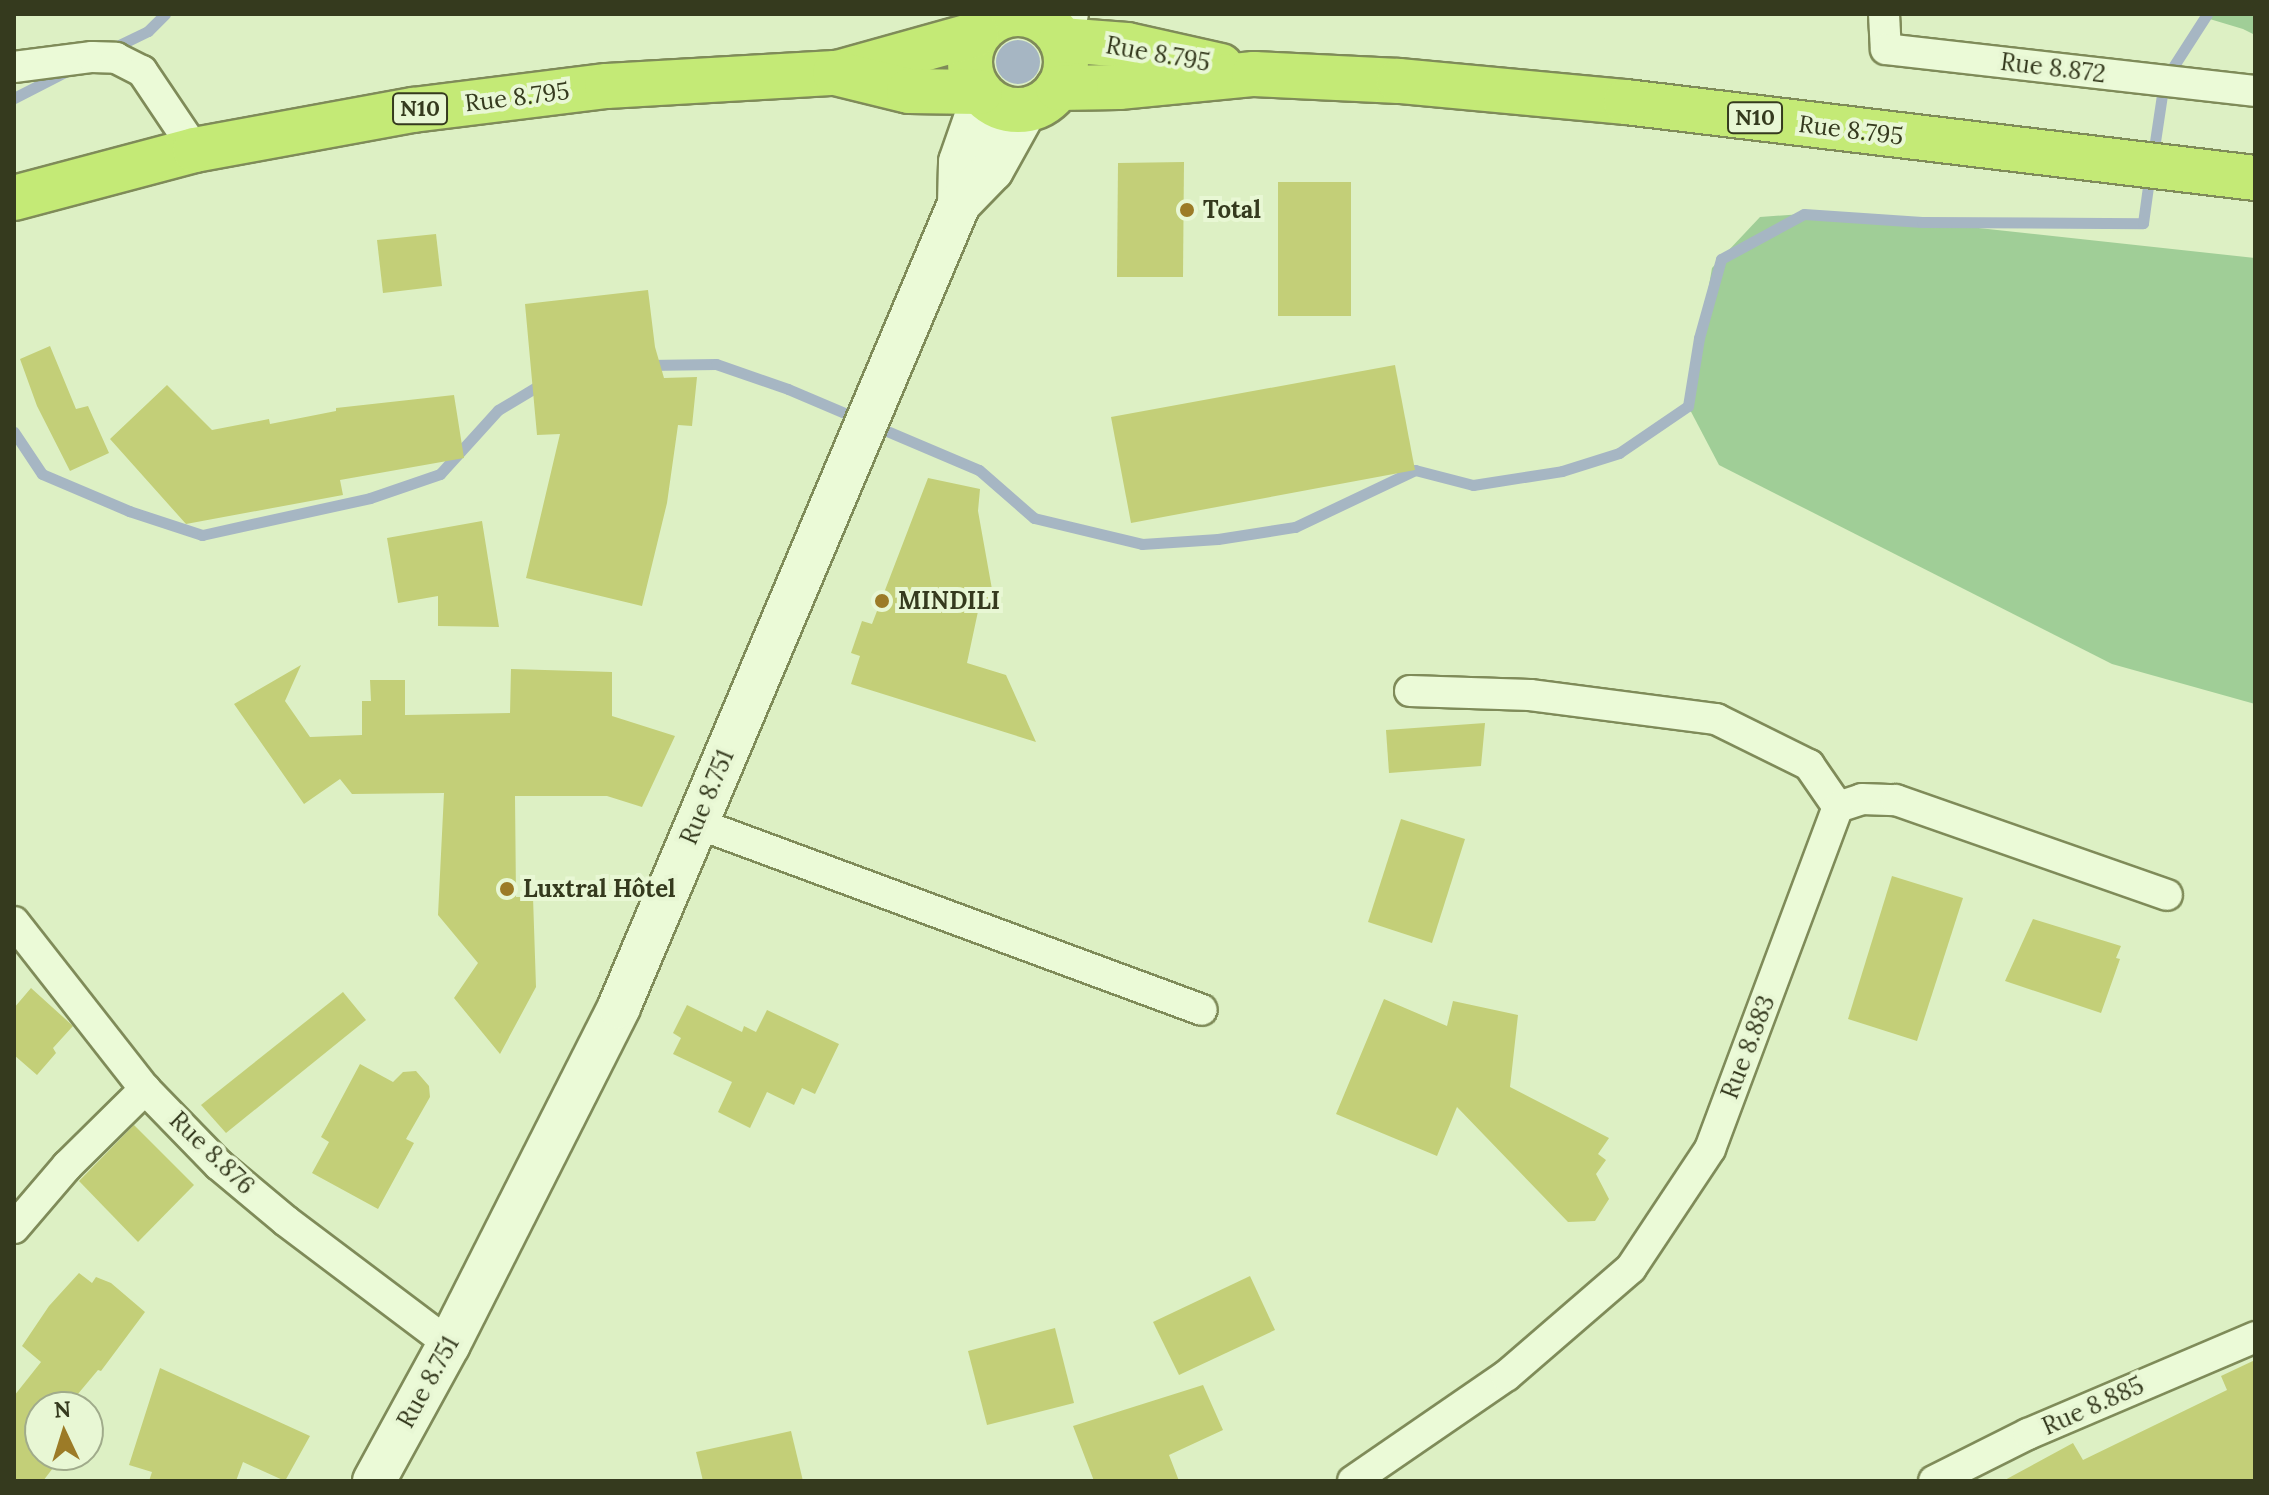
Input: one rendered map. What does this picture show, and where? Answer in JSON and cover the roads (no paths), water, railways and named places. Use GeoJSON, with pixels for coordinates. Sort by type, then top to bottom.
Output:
{"type":"FeatureCollection","features":[{"type":"Feature","properties":{"kind":"highway"},"geometry":{"type":"LineString","coordinates":[[1036,17],[1062,30],[1065,73],[1042,98],[996,105],[981,94],[971,73],[970,53],[996,21],[1036,17]]}},
{"type":"Feature","properties":{"kind":"highway","name":"N10"},"geometry":{"type":"LineString","coordinates":[[835,73],[996,21]]}},
{"type":"Feature","properties":{"kind":"highway","name":"Rue 8.795"},"geometry":{"type":"LineString","coordinates":[[1062,30],[1254,74]]}},
{"type":"Feature","properties":{"kind":"highway","name":"Rue 8.795"},"geometry":{"type":"LineString","coordinates":[[14,198],[195,150],[413,110],[607,86],[835,73],[909,91],[981,94]]}},
{"type":"Feature","properties":{"kind":"highway","name":"Rue 8.795"},"geometry":{"type":"LineString","coordinates":[[1042,98],[1254,74],[1399,81],[1626,102],[2255,178]]}},
{"type":"Feature","properties":{"kind":"main road"},"geometry":{"type":"LineString","coordinates":[[959,204],[960,162],[981,94]]}},
{"type":"Feature","properties":{"kind":"main road","name":"Rue 8.751"},"geometry":{"type":"LineString","coordinates":[[374,1481],[449,1344],[619,1007],[959,204],[992,170],[1042,98]]}},
{"type":"Feature","properties":{"kind":"street","name":"Rue 8.872"},"geometry":{"type":"LineString","coordinates":[[1884,14],[1886,49],[2255,91]]}},
{"type":"Feature","properties":{"kind":"street"},"geometry":{"type":"LineString","coordinates":[[14,67],[92,57],[116,58],[142,71],[195,150]]}},
{"type":"Feature","properties":{"kind":"street"},"geometry":{"type":"LineString","coordinates":[[1410,691],[1530,695],[1716,719],[1809,765],[1838,807],[1862,799],[1896,800],[2167,895]]}},
{"type":"Feature","properties":{"kind":"street","name":"Rue 8.883"},"geometry":{"type":"LineString","coordinates":[[1353,1481],[1506,1376],[1631,1268],[1710,1149],[1838,807]]}},
{"type":"Feature","properties":{"kind":"street"},"geometry":{"type":"LineString","coordinates":[[696,823],[1202,1010]]}},
{"type":"Feature","properties":{"kind":"street","name":"Rue 8.876"},"geometry":{"type":"LineString","coordinates":[[14,922],[86,1008],[145,1089],[219,1165],[286,1221],[449,1344]]}},
{"type":"Feature","properties":{"kind":"street"},"geometry":{"type":"LineString","coordinates":[[14,1228],[67,1166],[145,1089]]}},
{"type":"Feature","properties":{"kind":"street","name":"Rue 8.885"},"geometry":{"type":"LineString","coordinates":[[1934,1481],[2028,1434],[2255,1337]]}},
{"type":"Feature","properties":{"kind":"water"},"geometry":{"type":"Polygon","coordinates":[[[1018,40],[1034,46],[1040,62],[1034,78],[1018,84],[1002,78],[996,62],[1002,46],[1018,40]]]}},
{"type":"Feature","properties":{"kind":"waterway"},"geometry":{"type":"LineString","coordinates":[[111,49],[148,31],[165,14]]}},
{"type":"Feature","properties":{"kind":"waterway"},"geometry":{"type":"LineString","coordinates":[[2153,155],[2164,81],[2207,14]]}},
{"type":"Feature","properties":{"kind":"waterway"},"geometry":{"type":"LineString","coordinates":[[14,98],[67,71]]}},
{"type":"Feature","properties":{"kind":"waterway"},"geometry":{"type":"LineString","coordinates":[[648,365],[716,364],[788,389],[979,470],[1034,518],[1142,544],[1218,539],[1295,527],[1415,470],[1473,485],[1562,471],[1619,453],[1688,406],[1699,338],[1721,259],[1804,214],[1922,222],[2143,223],[2150,172]]}},
{"type":"Feature","properties":{"kind":"waterway"},"geometry":{"type":"LineString","coordinates":[[14,432],[42,474],[129,511],[202,535],[370,498],[440,474],[498,410],[543,383]]}},
{"type":"Feature","properties":{"kind":"place","name":"Total"},"geometry":{"type":"Point","coordinates":[1187,210]}},
{"type":"Feature","properties":{"kind":"place","name":"MINDILI"},"geometry":{"type":"Point","coordinates":[882,601]}},
{"type":"Feature","properties":{"kind":"place","name":"Luxtral Hôtel"},"geometry":{"type":"Point","coordinates":[507,889]}}]}
